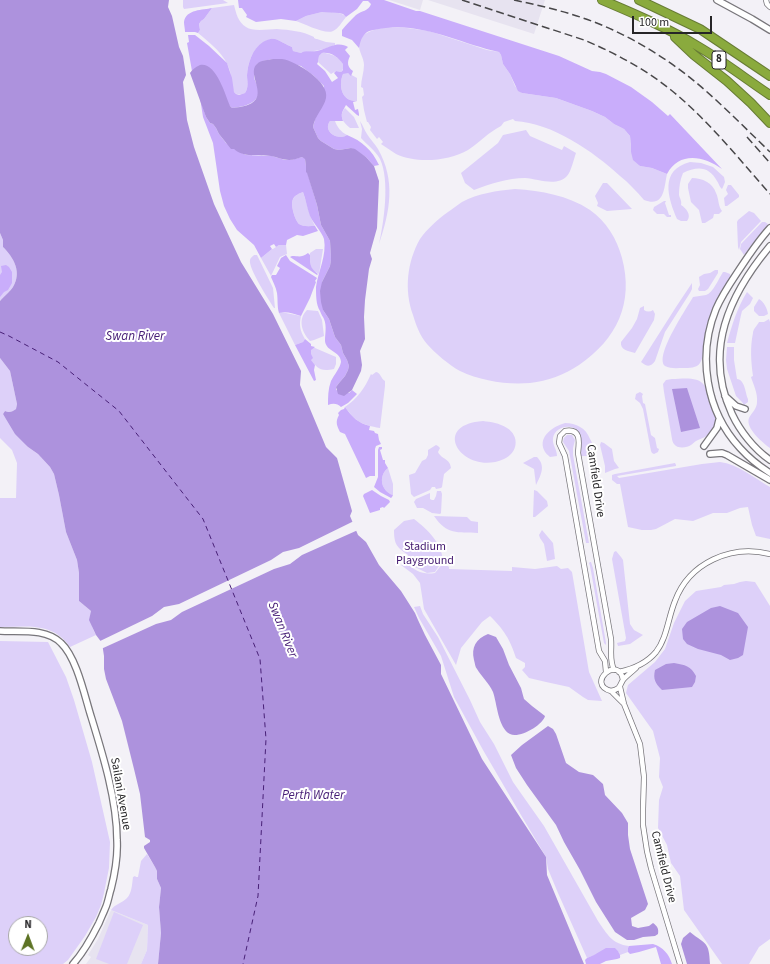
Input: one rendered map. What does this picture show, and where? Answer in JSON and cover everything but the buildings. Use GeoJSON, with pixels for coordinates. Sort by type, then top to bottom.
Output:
{"type":"FeatureCollection","features":[{"type":"Feature","properties":{"kind":"highway","name":"8"},"geometry":{"type":"LineString","coordinates":[[602,0],[624,9],[699,47],[770,95]]}},
{"type":"Feature","properties":{"kind":"highway","name":"8"},"geometry":{"type":"LineString","coordinates":[[639,0],[700,29],[770,76]]}},
{"type":"Feature","properties":{"kind":"highway"},"geometry":{"type":"LineString","coordinates":[[665,29],[751,103],[770,123]]}},
{"type":"Feature","properties":{"kind":"street"},"geometry":{"type":"LineString","coordinates":[[717,0],[770,30]]}},
{"type":"Feature","properties":{"kind":"street"},"geometry":{"type":"LineString","coordinates":[[766,0],[766,4],[770,7]]}},
{"type":"Feature","properties":{"kind":"street"},"geometry":{"type":"LineString","coordinates":[[769,229],[748,256],[722,296],[716,309],[706,352],[708,384],[719,417],[728,433],[740,449],[755,464],[770,473]]}},
{"type":"Feature","properties":{"kind":"street"},"geometry":{"type":"LineString","coordinates":[[770,246],[742,286],[729,309],[722,336],[720,355],[721,380],[730,409],[740,428],[752,444],[770,460]]}},
{"type":"Feature","properties":{"kind":"street"},"geometry":{"type":"LineString","coordinates":[[725,395],[736,406],[745,409]]}},
{"type":"Feature","properties":{"kind":"street"},"geometry":{"type":"LineString","coordinates":[[704,446],[718,428],[719,417]]}},
{"type":"Feature","properties":{"kind":"street","name":"Camfield Drive"},"geometry":{"type":"LineString","coordinates":[[606,672],[605,661],[599,651],[565,456],[559,443],[560,436],[565,431],[572,431],[576,433],[579,439],[578,453],[611,639],[611,661],[616,671]]}},
{"type":"Feature","properties":{"kind":"street"},"geometry":{"type":"LineString","coordinates":[[710,454],[727,454],[770,480]]}},
{"type":"Feature","properties":{"kind":"street"},"geometry":{"type":"LineString","coordinates":[[624,704],[620,687],[622,680],[637,666],[650,658],[660,646],[664,638],[678,592],[687,579],[708,562],[730,553],[749,551],[770,554]]}},
{"type":"Feature","properties":{"kind":"street","name":"Sailani Avenue"},"geometry":{"type":"LineString","coordinates":[[0,632],[34,632],[46,634],[61,643],[71,656],[101,751],[113,800],[117,830],[116,866],[106,908],[87,946],[73,964]]}},
{"type":"Feature","properties":{"kind":"street"},"geometry":{"type":"LineString","coordinates":[[624,704],[606,688],[602,683],[602,677],[609,670],[616,671],[637,666]]}},
{"type":"Feature","properties":{"kind":"street"},"geometry":{"type":"LineString","coordinates":[[616,671],[622,677],[622,680]]}},
{"type":"Feature","properties":{"kind":"street"},"geometry":{"type":"LineString","coordinates":[[611,691],[620,687]]}},
{"type":"Feature","properties":{"kind":"street","name":"Camfield Drive"},"geometry":{"type":"LineString","coordinates":[[624,704],[640,744],[643,761],[643,825],[647,851],[680,964]]}},
{"type":"Feature","properties":{"kind":"shaded area"},"geometry":{"type":"Polygon","coordinates":[[[238,0],[384,0],[559,56],[592,71],[606,74],[631,87],[668,116],[670,114],[722,169],[708,161],[692,158],[678,162],[667,174],[652,168],[640,166],[633,160],[630,136],[624,129],[592,111],[556,98],[522,93],[518,91],[510,74],[503,64],[499,52],[440,34],[410,28],[395,27],[371,30],[363,37],[359,48],[352,40],[342,36],[342,30],[356,15],[369,8],[371,4],[368,1],[363,1],[357,9],[346,17],[339,13],[322,12],[306,16],[296,21],[281,19],[256,22],[246,17],[247,15],[242,8],[239,8],[238,0]]]}},
{"type":"Feature","properties":{"kind":"shaded area"},"geometry":{"type":"Polygon","coordinates":[[[389,0],[423,0],[420,10],[389,0]]]}},
{"type":"Feature","properties":{"kind":"shaded area"},"geometry":{"type":"Polygon","coordinates":[[[428,0],[545,0],[534,34],[428,0]]]}},
{"type":"Feature","properties":{"kind":"shaded area"},"geometry":{"type":"Polygon","coordinates":[[[212,8],[199,24],[200,30],[198,33],[185,32],[185,18],[191,12],[212,8]]]}},
{"type":"Feature","properties":{"kind":"shaded area"},"geometry":{"type":"Polygon","coordinates":[[[188,35],[195,35],[227,63],[232,78],[234,92],[239,95],[245,93],[247,88],[247,75],[253,52],[263,42],[272,39],[277,40],[292,47],[293,51],[301,53],[337,45],[348,47],[345,50],[350,56],[348,64],[353,71],[351,76],[348,73],[343,74],[341,88],[342,92],[348,99],[357,101],[353,102],[355,110],[358,109],[359,116],[346,105],[342,114],[343,121],[330,121],[328,129],[336,136],[344,137],[347,135],[362,143],[370,150],[379,165],[374,166],[366,157],[351,148],[339,150],[334,149],[318,138],[313,127],[324,86],[301,66],[273,59],[257,64],[254,79],[258,88],[257,97],[251,103],[241,107],[232,108],[192,71],[187,43],[189,42],[188,35]],[[322,53],[319,56],[317,64],[325,71],[332,82],[338,78],[334,73],[336,71],[341,72],[343,70],[343,64],[334,56],[328,53],[322,53]]]}},
{"type":"Feature","properties":{"kind":"shaded area"},"geometry":{"type":"Polygon","coordinates":[[[200,98],[206,117],[210,123],[213,124],[226,143],[236,150],[246,155],[272,156],[285,160],[302,157],[305,158],[306,168],[317,205],[321,225],[330,241],[330,266],[322,282],[323,310],[329,319],[335,337],[341,345],[349,366],[345,376],[336,387],[336,390],[349,393],[352,390],[357,394],[348,403],[341,407],[335,404],[328,405],[330,384],[341,362],[339,356],[326,345],[325,322],[316,300],[316,287],[325,245],[324,239],[310,216],[303,192],[296,195],[292,202],[297,222],[305,226],[315,226],[318,231],[303,236],[297,235],[287,240],[286,245],[279,245],[276,247],[274,244],[270,246],[272,249],[261,258],[254,245],[237,230],[224,206],[220,191],[213,143],[203,117],[200,98]]]}},
{"type":"Feature","properties":{"kind":"shaded area"},"geometry":{"type":"Polygon","coordinates":[[[308,253],[310,255],[312,268],[318,274],[317,275],[290,257],[302,256],[308,253]]]}},
{"type":"Feature","properties":{"kind":"shaded area"},"geometry":{"type":"Polygon","coordinates":[[[286,255],[290,261],[317,278],[310,298],[301,316],[282,312],[279,313],[277,291],[271,277],[272,275],[276,275],[280,268],[277,266],[281,258],[286,255]]]}},
{"type":"Feature","properties":{"kind":"shaded area"},"geometry":{"type":"Polygon","coordinates":[[[6,265],[12,272],[12,283],[8,290],[0,297],[1,266],[6,265]]]}},
{"type":"Feature","properties":{"kind":"shaded area"},"geometry":{"type":"Polygon","coordinates":[[[305,339],[311,344],[311,346],[315,347],[311,350],[313,358],[311,360],[315,365],[314,370],[316,380],[314,381],[295,345],[303,342],[305,339]]]}},
{"type":"Feature","properties":{"kind":"shaded area"},"geometry":{"type":"Polygon","coordinates":[[[345,407],[356,419],[370,426],[369,430],[378,434],[381,444],[376,446],[375,449],[375,476],[366,478],[345,434],[340,432],[338,428],[338,413],[345,407]]]}},
{"type":"Feature","properties":{"kind":"shaded area"},"geometry":{"type":"Polygon","coordinates":[[[379,447],[382,447],[380,450],[383,460],[385,460],[388,468],[383,475],[382,483],[386,490],[393,495],[391,498],[374,487],[378,477],[379,447]]]}},
{"type":"Feature","properties":{"kind":"shaded area"},"geometry":{"type":"Polygon","coordinates":[[[372,490],[390,502],[384,508],[380,508],[380,510],[370,513],[363,496],[372,490]]]}},
{"type":"Feature","properties":{"kind":"shaded area"},"geometry":{"type":"Polygon","coordinates":[[[111,910],[148,925],[147,950],[141,964],[86,964],[91,957],[88,955],[98,939],[111,910]]]}},
{"type":"Feature","properties":{"kind":"shaded area"},"geometry":{"type":"Polygon","coordinates":[[[653,944],[665,951],[672,964],[661,964],[656,947],[630,954],[628,952],[629,946],[653,944]]]}},
{"type":"Feature","properties":{"kind":"shaded area"},"geometry":{"type":"Polygon","coordinates":[[[606,948],[615,948],[620,954],[620,958],[600,964],[586,964],[585,960],[587,958],[606,948]]]}},
{"type":"Feature","properties":{"kind":"green space"},"geometry":{"type":"Polygon","coordinates":[[[183,0],[223,0],[228,3],[184,9],[183,0]]]}},
{"type":"Feature","properties":{"kind":"green space"},"geometry":{"type":"Polygon","coordinates":[[[234,5],[239,20],[249,29],[296,31],[305,33],[316,39],[335,43],[335,45],[316,51],[301,53],[293,51],[292,47],[277,40],[269,40],[259,46],[253,53],[247,75],[246,91],[245,93],[237,94],[233,90],[230,71],[225,59],[198,33],[200,30],[199,24],[212,8],[234,5]]]}},
{"type":"Feature","properties":{"kind":"green space"},"geometry":{"type":"Polygon","coordinates":[[[322,12],[338,13],[346,17],[337,29],[330,32],[326,32],[296,21],[306,16],[322,12]]]}},
{"type":"Feature","properties":{"kind":"green space"},"geometry":{"type":"Polygon","coordinates":[[[388,27],[429,31],[487,50],[499,52],[503,64],[510,74],[515,86],[522,93],[556,98],[592,111],[624,129],[630,136],[631,152],[640,166],[652,168],[667,174],[664,190],[660,199],[651,202],[644,200],[633,188],[597,157],[571,140],[543,127],[515,121],[513,119],[504,122],[501,126],[492,131],[468,150],[452,157],[423,160],[396,154],[381,144],[383,142],[379,137],[377,139],[370,130],[371,127],[367,122],[364,110],[362,97],[364,95],[363,88],[361,87],[364,65],[359,48],[360,41],[365,34],[369,32],[388,27]]]}},
{"type":"Feature","properties":{"kind":"green space"},"geometry":{"type":"Polygon","coordinates":[[[322,53],[335,56],[342,61],[344,65],[341,72],[336,71],[331,74],[318,62],[319,56],[322,53]]]}},
{"type":"Feature","properties":{"kind":"green space"},"geometry":{"type":"Polygon","coordinates":[[[345,73],[357,78],[357,101],[348,99],[342,92],[341,83],[343,74],[345,73]]]}},
{"type":"Feature","properties":{"kind":"green space"},"geometry":{"type":"Polygon","coordinates":[[[345,108],[354,117],[359,128],[350,128],[343,121],[342,114],[345,108]]]}},
{"type":"Feature","properties":{"kind":"green space"},"geometry":{"type":"Polygon","coordinates":[[[330,121],[335,121],[340,129],[347,135],[340,137],[332,134],[328,129],[330,121]]]}},
{"type":"Feature","properties":{"kind":"green space"},"geometry":{"type":"Polygon","coordinates":[[[360,121],[384,161],[389,184],[386,220],[379,244],[384,213],[385,178],[380,159],[361,138],[362,129],[360,121]]]}},
{"type":"Feature","properties":{"kind":"green space"},"geometry":{"type":"Polygon","coordinates":[[[526,130],[530,136],[562,150],[564,146],[576,153],[567,176],[553,182],[525,178],[512,179],[474,190],[465,183],[461,173],[498,143],[503,135],[526,130]]]}},
{"type":"Feature","properties":{"kind":"green space"},"geometry":{"type":"Polygon","coordinates":[[[690,162],[701,163],[713,167],[724,177],[725,182],[722,189],[710,172],[698,168],[683,173],[679,195],[681,205],[685,208],[689,216],[687,221],[681,221],[677,219],[674,211],[668,186],[674,171],[680,166],[690,162]]]}},
{"type":"Feature","properties":{"kind":"green space"},"geometry":{"type":"Polygon","coordinates":[[[692,178],[703,180],[715,189],[722,211],[719,214],[714,214],[713,218],[705,223],[702,223],[699,210],[691,202],[688,184],[692,178]]]}},
{"type":"Feature","properties":{"kind":"green space"},"geometry":{"type":"Polygon","coordinates":[[[603,183],[607,183],[632,209],[607,211],[597,206],[598,203],[595,196],[603,183]]]}},
{"type":"Feature","properties":{"kind":"green space"},"geometry":{"type":"Polygon","coordinates":[[[728,185],[731,185],[739,197],[725,206],[724,198],[728,194],[726,190],[728,185]]]}},
{"type":"Feature","properties":{"kind":"green space"},"geometry":{"type":"Polygon","coordinates":[[[515,189],[535,191],[563,197],[596,214],[614,237],[622,258],[625,274],[626,290],[624,305],[612,332],[603,344],[592,355],[568,372],[556,377],[530,383],[503,383],[485,380],[460,371],[442,359],[422,338],[414,319],[408,296],[408,276],[412,257],[420,239],[429,228],[460,203],[474,196],[515,189]]]}},
{"type":"Feature","properties":{"kind":"green space"},"geometry":{"type":"Polygon","coordinates":[[[303,192],[315,226],[301,225],[297,222],[292,202],[297,194],[303,192]]]}},
{"type":"Feature","properties":{"kind":"green space"},"geometry":{"type":"Polygon","coordinates":[[[666,201],[665,203],[671,217],[667,217],[664,214],[657,214],[653,210],[654,207],[666,201]]]}},
{"type":"Feature","properties":{"kind":"green space"},"geometry":{"type":"Polygon","coordinates":[[[749,211],[754,213],[761,221],[741,242],[739,250],[737,222],[749,211]]]}},
{"type":"Feature","properties":{"kind":"green space"},"geometry":{"type":"Polygon","coordinates":[[[762,222],[768,224],[744,255],[740,249],[741,244],[762,222]]]}},
{"type":"Feature","properties":{"kind":"green space"},"geometry":{"type":"Polygon","coordinates":[[[0,233],[3,240],[3,247],[16,266],[17,276],[13,287],[0,301],[0,233]]]}},
{"type":"Feature","properties":{"kind":"green space"},"geometry":{"type":"Polygon","coordinates":[[[279,245],[286,245],[287,254],[280,257],[271,276],[261,258],[279,245]]]}},
{"type":"Feature","properties":{"kind":"green space"},"geometry":{"type":"Polygon","coordinates":[[[316,249],[323,249],[319,274],[312,270],[311,266],[310,253],[316,249]]]}},
{"type":"Feature","properties":{"kind":"green space"},"geometry":{"type":"Polygon","coordinates":[[[254,255],[257,255],[273,288],[275,308],[252,270],[250,260],[254,255]]]}},
{"type":"Feature","properties":{"kind":"green space"},"geometry":{"type":"Polygon","coordinates":[[[718,270],[718,273],[708,289],[705,291],[699,291],[699,277],[718,270]]]}},
{"type":"Feature","properties":{"kind":"green space"},"geometry":{"type":"Polygon","coordinates":[[[723,272],[730,274],[731,277],[713,309],[707,328],[700,363],[695,367],[690,368],[669,368],[665,366],[663,361],[667,343],[693,297],[709,294],[723,272]]]}},
{"type":"Feature","properties":{"kind":"green space"},"geometry":{"type":"Polygon","coordinates":[[[692,283],[690,293],[665,332],[655,361],[650,365],[643,364],[641,362],[692,283]]]}},
{"type":"Feature","properties":{"kind":"green space"},"geometry":{"type":"Polygon","coordinates":[[[747,292],[753,298],[750,304],[742,311],[735,343],[727,343],[738,310],[747,292]]]}},
{"type":"Feature","properties":{"kind":"green space"},"geometry":{"type":"Polygon","coordinates":[[[759,299],[764,303],[768,312],[768,314],[764,316],[759,316],[754,311],[754,307],[759,299]]]}},
{"type":"Feature","properties":{"kind":"green space"},"geometry":{"type":"Polygon","coordinates":[[[644,306],[645,311],[653,310],[655,314],[654,320],[635,353],[627,351],[622,347],[621,342],[632,328],[637,319],[640,308],[644,306]]]}},
{"type":"Feature","properties":{"kind":"green space"},"geometry":{"type":"Polygon","coordinates":[[[307,310],[318,311],[322,320],[324,336],[310,341],[304,333],[302,325],[302,317],[307,310]]]}},
{"type":"Feature","properties":{"kind":"green space"},"geometry":{"type":"Polygon","coordinates":[[[281,312],[301,316],[300,328],[305,339],[303,342],[295,345],[279,313],[281,312]]]}},
{"type":"Feature","properties":{"kind":"green space"},"geometry":{"type":"Polygon","coordinates":[[[769,319],[770,448],[755,435],[748,422],[757,404],[756,392],[751,377],[753,376],[751,344],[753,332],[759,322],[764,322],[769,319]]]}},
{"type":"Feature","properties":{"kind":"green space"},"geometry":{"type":"Polygon","coordinates":[[[311,347],[336,357],[334,369],[325,370],[317,367],[309,358],[311,347]]]}},
{"type":"Feature","properties":{"kind":"green space"},"geometry":{"type":"Polygon","coordinates":[[[727,347],[734,347],[734,360],[737,379],[742,382],[748,399],[748,402],[744,405],[736,396],[727,369],[727,347]]]}},
{"type":"Feature","properties":{"kind":"green space"},"geometry":{"type":"Polygon","coordinates":[[[0,358],[10,371],[17,404],[16,409],[10,412],[5,411],[3,414],[28,447],[38,454],[50,467],[54,474],[66,532],[77,560],[79,573],[79,601],[91,611],[93,630],[96,635],[70,647],[56,633],[48,630],[30,627],[0,627],[0,498],[16,498],[17,463],[12,450],[0,438],[0,358]]]}},
{"type":"Feature","properties":{"kind":"green space"},"geometry":{"type":"Polygon","coordinates":[[[376,372],[385,381],[380,428],[368,426],[360,422],[345,407],[360,393],[371,374],[372,375],[376,372]]]}},
{"type":"Feature","properties":{"kind":"green space"},"geometry":{"type":"Polygon","coordinates":[[[694,379],[701,382],[706,388],[716,418],[711,434],[696,441],[692,445],[685,447],[675,446],[672,439],[663,384],[666,380],[694,379]]]}},
{"type":"Feature","properties":{"kind":"green space"},"geometry":{"type":"Polygon","coordinates":[[[640,392],[643,394],[643,403],[645,404],[651,435],[655,438],[657,448],[659,449],[658,452],[654,454],[651,451],[643,409],[640,403],[635,399],[636,394],[640,392]]]}},
{"type":"Feature","properties":{"kind":"green space"},"geometry":{"type":"Polygon","coordinates":[[[483,421],[501,425],[511,431],[514,435],[516,444],[515,449],[509,456],[489,463],[476,461],[465,456],[458,448],[455,440],[457,431],[466,425],[483,421]]]}},
{"type":"Feature","properties":{"kind":"green space"},"geometry":{"type":"Polygon","coordinates":[[[565,423],[580,427],[588,435],[592,442],[592,446],[587,456],[581,456],[580,434],[574,428],[569,427],[561,428],[554,434],[553,440],[557,456],[550,457],[545,452],[543,440],[545,436],[552,429],[565,423]]]}},
{"type":"Feature","properties":{"kind":"green space"},"geometry":{"type":"Polygon","coordinates":[[[567,435],[572,435],[575,440],[573,455],[589,543],[586,543],[569,451],[563,442],[567,435]]]}},
{"type":"Feature","properties":{"kind":"green space"},"geometry":{"type":"Polygon","coordinates":[[[601,442],[612,449],[614,461],[619,468],[605,473],[605,466],[600,445],[601,442]]]}},
{"type":"Feature","properties":{"kind":"green space"},"geometry":{"type":"Polygon","coordinates":[[[436,445],[440,448],[438,452],[449,462],[451,468],[444,474],[441,488],[436,489],[435,487],[432,487],[430,490],[414,497],[411,494],[409,475],[415,473],[422,461],[426,459],[428,450],[436,445]]]}},
{"type":"Feature","properties":{"kind":"green space"},"geometry":{"type":"Polygon","coordinates":[[[537,457],[540,460],[542,467],[541,474],[536,485],[534,469],[523,463],[537,457]]]}},
{"type":"Feature","properties":{"kind":"green space"},"geometry":{"type":"Polygon","coordinates":[[[720,462],[740,468],[770,487],[770,539],[756,536],[748,507],[740,508],[727,513],[713,513],[693,521],[675,519],[651,530],[628,527],[620,484],[617,484],[612,480],[612,475],[675,463],[676,466],[617,476],[619,478],[720,462]]]}},
{"type":"Feature","properties":{"kind":"green space"},"geometry":{"type":"Polygon","coordinates":[[[388,468],[393,484],[393,495],[386,490],[382,483],[383,475],[388,468]]]}},
{"type":"Feature","properties":{"kind":"green space"},"geometry":{"type":"Polygon","coordinates":[[[534,490],[547,501],[548,506],[533,517],[534,490]]]}},
{"type":"Feature","properties":{"kind":"green space"},"geometry":{"type":"Polygon","coordinates":[[[437,491],[441,491],[442,494],[440,514],[432,513],[423,508],[417,508],[414,502],[416,499],[430,493],[430,499],[434,500],[437,491]]]}},
{"type":"Feature","properties":{"kind":"green space"},"geometry":{"type":"Polygon","coordinates":[[[434,516],[467,517],[471,521],[478,522],[478,533],[453,531],[443,527],[434,516]]]}},
{"type":"Feature","properties":{"kind":"green space","name":"Stadium Playground"},"geometry":{"type":"Polygon","coordinates":[[[414,519],[429,532],[440,548],[443,560],[435,572],[427,573],[413,566],[409,562],[408,555],[397,545],[394,530],[404,521],[414,519]]]}},
{"type":"Feature","properties":{"kind":"green space"},"geometry":{"type":"Polygon","coordinates":[[[542,530],[553,543],[555,559],[547,561],[544,544],[539,535],[542,530]]]}},
{"type":"Feature","properties":{"kind":"green space"},"geometry":{"type":"Polygon","coordinates":[[[616,551],[623,560],[630,624],[634,630],[643,635],[630,644],[618,646],[617,643],[625,641],[626,638],[612,559],[614,552],[616,551]]]}},
{"type":"Feature","properties":{"kind":"green space"},"geometry":{"type":"Polygon","coordinates":[[[590,562],[593,568],[606,645],[604,643],[590,562]]]}},
{"type":"Feature","properties":{"kind":"green space"},"geometry":{"type":"Polygon","coordinates":[[[407,563],[423,573],[435,573],[443,563],[449,567],[449,569],[512,571],[512,567],[535,569],[557,566],[561,569],[568,568],[572,572],[589,672],[602,701],[588,700],[569,687],[529,678],[522,670],[525,667],[525,663],[516,658],[506,635],[490,616],[482,622],[461,648],[456,665],[424,609],[420,583],[413,574],[401,565],[407,563]]]}},
{"type":"Feature","properties":{"kind":"green space"},"geometry":{"type":"Polygon","coordinates":[[[746,581],[755,582],[770,606],[770,939],[759,947],[749,964],[722,964],[684,910],[680,876],[671,863],[667,845],[658,828],[659,800],[663,787],[659,777],[660,758],[653,731],[626,693],[628,685],[655,662],[665,649],[674,623],[685,601],[696,591],[746,581]]]}},
{"type":"Feature","properties":{"kind":"green space"},"geometry":{"type":"Polygon","coordinates":[[[420,606],[423,614],[438,637],[480,722],[494,744],[513,782],[544,826],[598,921],[610,938],[618,943],[629,946],[628,952],[620,955],[619,952],[600,953],[587,958],[548,869],[546,857],[483,750],[454,697],[441,656],[414,607],[420,606]]]}},
{"type":"Feature","properties":{"kind":"green space"},"geometry":{"type":"Polygon","coordinates":[[[0,641],[48,642],[66,677],[74,700],[92,762],[110,842],[109,868],[101,905],[85,936],[68,960],[63,964],[0,964],[0,641]]]}},
{"type":"Feature","properties":{"kind":"green space"},"geometry":{"type":"Polygon","coordinates":[[[147,854],[157,871],[157,879],[161,888],[159,907],[161,933],[158,964],[141,964],[147,950],[148,925],[111,910],[114,906],[129,896],[132,888],[133,877],[138,877],[141,861],[147,854]]]}},
{"type":"Feature","properties":{"kind":"green space"},"geometry":{"type":"Polygon","coordinates":[[[114,912],[143,925],[127,964],[109,964],[96,959],[114,912]]]}},
{"type":"Feature","properties":{"kind":"water","name":"Perth Water"},"geometry":{"type":"Polygon","coordinates":[[[0,0],[169,0],[168,7],[183,56],[186,75],[183,82],[187,120],[194,147],[214,204],[241,262],[273,314],[301,371],[300,385],[326,447],[337,458],[352,511],[350,516],[358,535],[366,542],[379,565],[401,591],[415,613],[441,665],[441,674],[482,759],[546,857],[547,875],[584,964],[158,964],[161,933],[159,907],[161,888],[157,879],[157,871],[144,848],[150,840],[145,837],[140,794],[122,721],[106,679],[102,643],[96,635],[89,620],[91,611],[79,601],[79,573],[77,560],[66,532],[54,474],[50,467],[38,454],[28,447],[15,434],[3,414],[5,411],[10,412],[16,409],[17,404],[10,371],[0,358],[0,301],[13,287],[16,281],[17,271],[16,266],[3,247],[3,240],[0,233],[0,0]]]}},
{"type":"Feature","properties":{"kind":"water"},"geometry":{"type":"Polygon","coordinates":[[[273,59],[282,59],[295,64],[311,73],[318,79],[326,92],[326,98],[313,127],[318,138],[334,149],[355,149],[366,157],[374,166],[379,181],[377,228],[370,253],[372,259],[369,269],[365,300],[365,339],[360,351],[362,365],[361,371],[352,390],[344,396],[338,394],[336,387],[345,376],[349,366],[341,345],[335,337],[329,319],[323,310],[320,291],[322,282],[330,266],[330,241],[321,225],[317,205],[306,172],[305,159],[302,157],[287,160],[271,156],[246,155],[231,149],[213,124],[210,123],[206,117],[190,73],[200,65],[206,65],[211,68],[223,87],[232,108],[247,105],[254,101],[258,95],[254,68],[260,62],[273,59]]]}},
{"type":"Feature","properties":{"kind":"water"},"geometry":{"type":"Polygon","coordinates":[[[687,388],[700,428],[681,432],[672,389],[687,388]]]}},
{"type":"Feature","properties":{"kind":"water"},"geometry":{"type":"Polygon","coordinates":[[[720,606],[738,613],[748,627],[743,655],[738,658],[730,660],[721,655],[698,649],[687,644],[683,639],[682,629],[687,622],[711,608],[720,606]]]}},
{"type":"Feature","properties":{"kind":"water"},"geometry":{"type":"Polygon","coordinates":[[[488,634],[496,637],[503,649],[509,665],[521,688],[524,699],[545,716],[540,723],[525,733],[514,735],[506,731],[498,715],[493,692],[476,667],[473,655],[475,644],[480,638],[488,634]]]}},
{"type":"Feature","properties":{"kind":"water"},"geometry":{"type":"Polygon","coordinates":[[[674,663],[687,666],[692,670],[696,676],[692,687],[662,690],[655,681],[655,670],[666,664],[674,663]]]}},
{"type":"Feature","properties":{"kind":"water"},"geometry":{"type":"Polygon","coordinates":[[[548,726],[553,729],[556,734],[566,763],[579,772],[593,775],[603,784],[605,795],[622,813],[628,823],[630,849],[648,904],[645,910],[631,918],[632,926],[638,928],[649,926],[653,923],[657,926],[658,930],[658,934],[655,936],[627,940],[615,932],[596,902],[556,825],[516,768],[511,755],[548,726]]]}},
{"type":"Feature","properties":{"kind":"water"},"geometry":{"type":"Polygon","coordinates":[[[690,932],[706,944],[709,951],[710,964],[687,964],[681,944],[683,938],[690,932]]]}},
{"type":"Feature","properties":{"kind":"pier"},"geometry":{"type":"Polygon","coordinates":[[[354,521],[358,530],[302,555],[290,564],[274,569],[182,612],[171,620],[156,624],[101,649],[98,642],[152,616],[164,607],[179,604],[271,560],[283,552],[299,548],[354,521]]]}},
{"type":"Feature","properties":{"kind":"ferry route"},"geometry":{"type":"LineString","coordinates":[[0,332],[58,362],[119,411],[203,519],[260,659],[266,739],[258,896],[243,964]]}},
{"type":"Feature","properties":{"kind":"railway"},"geometry":{"type":"LineString","coordinates":[[462,0],[584,40],[607,50],[640,68],[661,82],[698,114],[770,194]]}},
{"type":"Feature","properties":{"kind":"railway"},"geometry":{"type":"LineString","coordinates":[[514,0],[589,20],[642,45],[670,63],[699,85],[770,152]]}},
{"type":"Feature","properties":{"kind":"railway"},"geometry":{"type":"LineString","coordinates":[[747,137],[770,163]]}},
{"type":"Feature","properties":{"kind":"water label","name":"Swan River"},"geometry":{"type":"Point","coordinates":[135,337]}},
{"type":"Feature","properties":{"kind":"water label","name":"Swan River"},"geometry":{"type":"Point","coordinates":[282,630]}}]}
